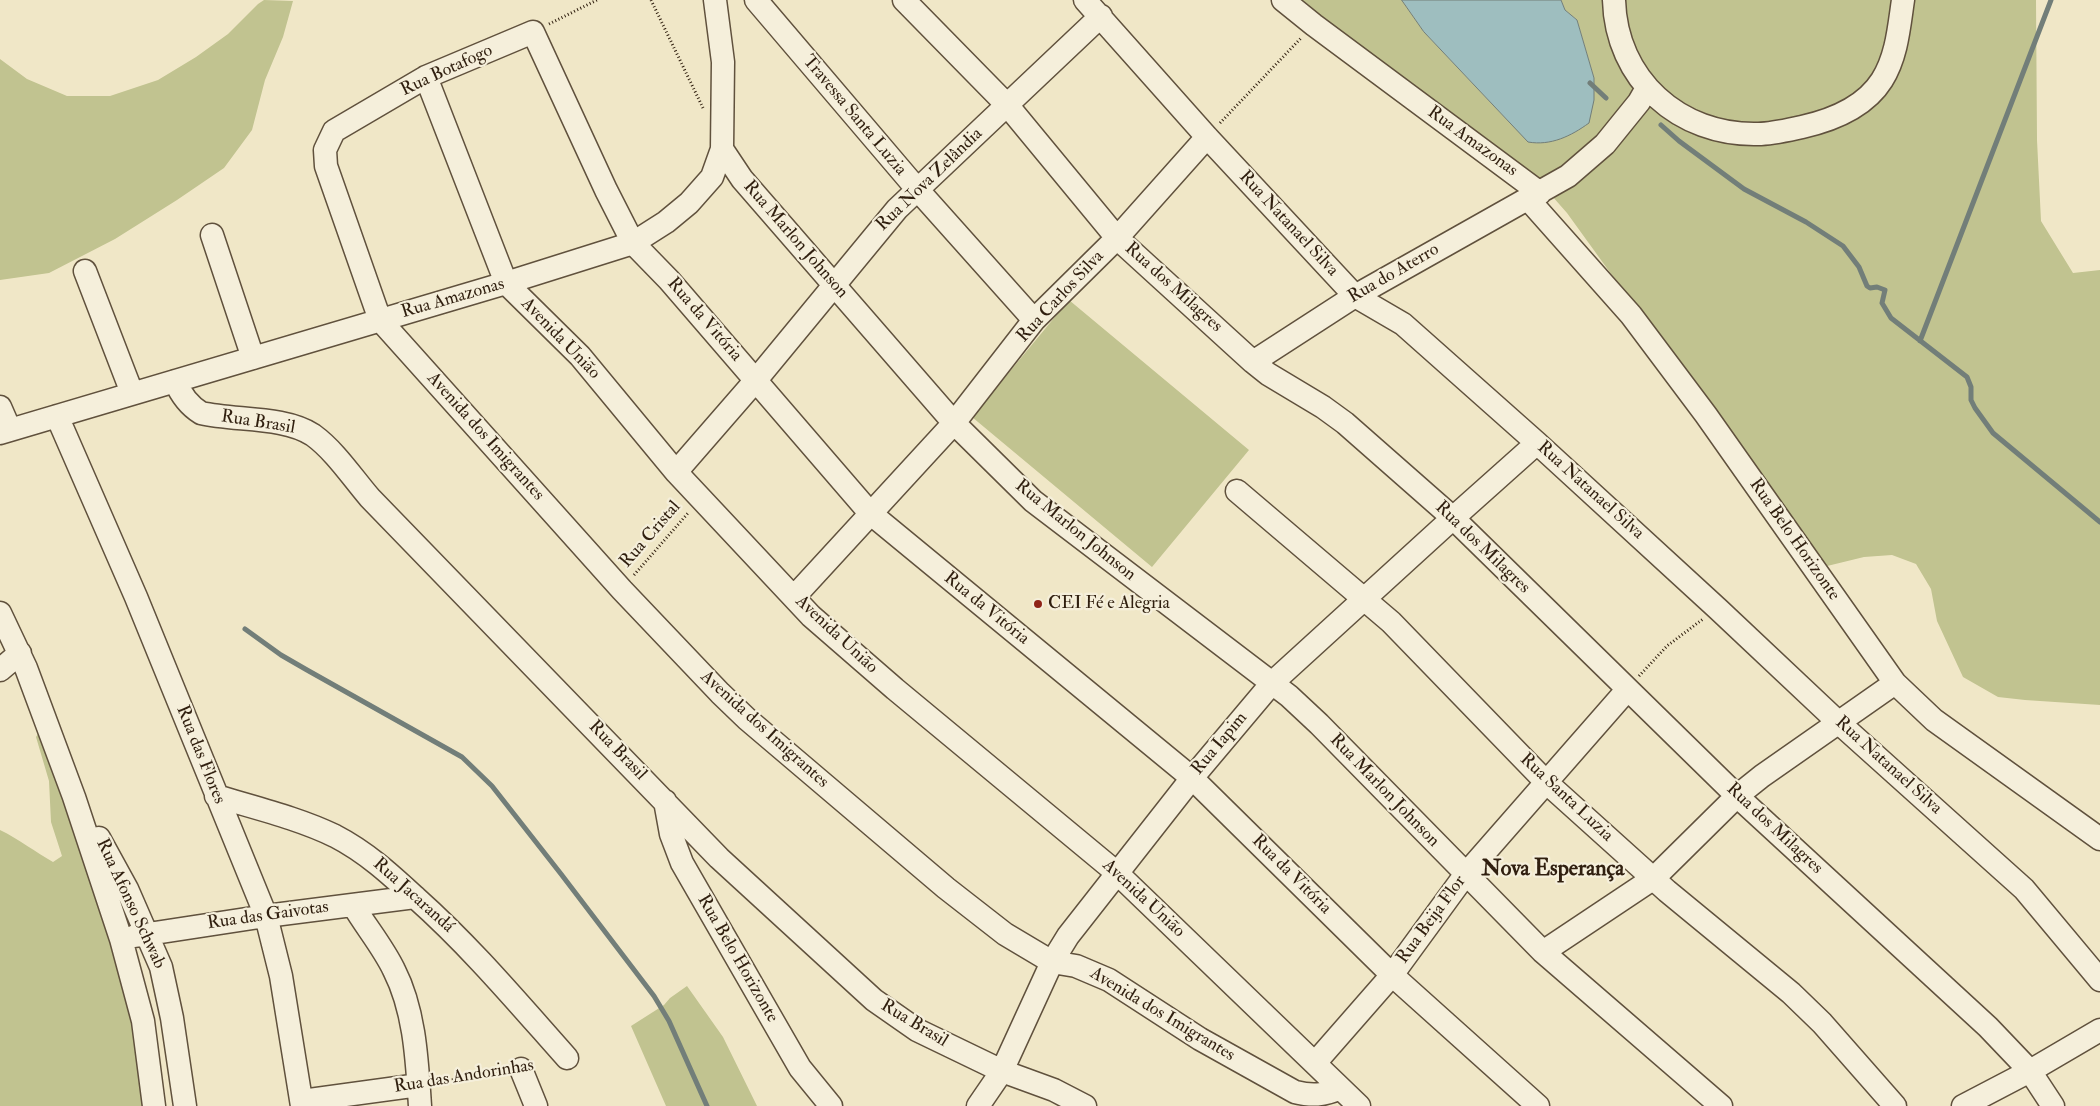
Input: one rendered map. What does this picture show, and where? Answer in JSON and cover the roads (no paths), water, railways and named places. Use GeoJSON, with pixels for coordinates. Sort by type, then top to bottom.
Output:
{"type":"FeatureCollection","features":[{"type":"Feature","properties":{"kind":"street","name":"Rua Amazonas"},"geometry":{"type":"LineString","coordinates":[[5,432],[506,283],[633,243],[666,222],[696,196],[712,176],[722,150],[723,62],[715,0]]}},
{"type":"Feature","properties":{"kind":"street","name":"Travessa Santa Luzia"},"geometry":{"type":"LineString","coordinates":[[756,0],[917,189],[1034,320]]}},
{"type":"Feature","properties":{"kind":"street","name":"Rua dos Milagres"},"geometry":{"type":"LineString","coordinates":[[904,0],[1008,106],[1117,238],[1268,374],[1323,407],[1345,423],[1452,518],[1737,796],[1988,1026],[2030,1071],[2053,1106]]}},
{"type":"Feature","properties":{"kind":"street","name":"Rua Natanael Silva"},"geometry":{"type":"LineString","coordinates":[[1085,0],[1207,137],[1355,296],[1389,314],[1403,324],[1537,443],[1838,722],[2024,889],[2100,980]]}},
{"type":"Feature","properties":{"kind":"street","name":"Rua Amazonas"},"geometry":{"type":"LineString","coordinates":[[1283,0],[1534,196]]}},
{"type":"Feature","properties":{"kind":"street"},"geometry":{"type":"LineString","coordinates":[[1614,0],[1618,37],[1630,64],[1659,101],[1675,112],[1701,125],[1729,133],[1758,134],[1817,123],[1844,113],[1866,99],[1882,81],[1893,60],[1903,0]]}},
{"type":"Feature","properties":{"kind":"street","name":"Rua Nova Zelândia"},"geometry":{"type":"LineString","coordinates":[[676,472],[756,380],[875,234],[917,189],[1008,106],[1101,16]]}},
{"type":"Feature","properties":{"kind":"street","name":"Rua Botafogo"},"geometry":{"type":"LineString","coordinates":[[326,166],[325,150],[334,131],[426,77],[533,32]]}},
{"type":"Feature","properties":{"kind":"street","name":"Rua da Vitória"},"geometry":{"type":"LineString","coordinates":[[533,32],[606,190],[633,243],[669,280],[870,513],[1192,778],[1392,975],[1538,1106]]}},
{"type":"Feature","properties":{"kind":"street","name":"Avenida União"},"geometry":{"type":"LineString","coordinates":[[426,77],[506,283],[580,356],[676,472],[811,616],[895,689],[1117,874],[1360,1106]]}},
{"type":"Feature","properties":{"kind":"street"},"geometry":{"type":"LineString","coordinates":[[1534,196],[1568,176],[1605,144],[1639,102],[1647,88]]}},
{"type":"Feature","properties":{"kind":"street","name":"Rua Carlos Silva"},"geometry":{"type":"LineString","coordinates":[[794,597],[954,423],[1034,320],[1117,238],[1207,137]]}},
{"type":"Feature","properties":{"kind":"street","name":"Rua Marlon Johnson"},"geometry":{"type":"LineString","coordinates":[[722,150],[742,179],[954,423],[1001,471],[1040,507],[1272,683],[1319,724],[1465,875],[1543,952],[1721,1106]]}},
{"type":"Feature","properties":{"kind":"street","name":"Avenida dos Imigrantes"},"geometry":{"type":"LineString","coordinates":[[326,166],[380,320],[622,590],[746,719],[983,918],[1052,962],[1076,966],[1109,980],[1200,1039],[1295,1092],[1320,1095],[1340,1088]]}},
{"type":"Feature","properties":{"kind":"street","name":"Rua do Aterro"},"geometry":{"type":"LineString","coordinates":[[1254,362],[1355,296],[1534,196]]}},
{"type":"Feature","properties":{"kind":"street","name":"Rua Belo Horizonte"},"geometry":{"type":"LineString","coordinates":[[1534,196],[1631,315],[1706,415],[1895,683],[1934,720],[2100,839]]}},
{"type":"Feature","properties":{"kind":"street"},"geometry":{"type":"LineString","coordinates":[[212,235],[254,358]]}},
{"type":"Feature","properties":{"kind":"street"},"geometry":{"type":"LineString","coordinates":[[85,272],[132,393]]}},
{"type":"Feature","properties":{"kind":"street","name":"Rua Brasil"},"geometry":{"type":"LineString","coordinates":[[175,381],[183,397],[191,407],[201,413],[291,426],[312,435],[323,443],[370,498],[719,858],[874,1000],[917,1030],[1002,1071],[1054,1090],[1085,1106]]}},
{"type":"Feature","properties":{"kind":"street"},"geometry":{"type":"LineString","coordinates":[[0,407],[5,432]]}},
{"type":"Feature","properties":{"kind":"street","name":"Rua das Flores"},"geometry":{"type":"LineString","coordinates":[[57,416],[136,597],[266,916],[281,976],[302,1103]]}},
{"type":"Feature","properties":{"kind":"street","name":"Rua Iapim"},"geometry":{"type":"LineString","coordinates":[[978,1106],[1002,1071],[1052,962],[1068,936],[1192,778],[1272,683],[1537,443]]}},
{"type":"Feature","properties":{"kind":"street","name":"Rua Santa Luzia"},"geometry":{"type":"LineString","coordinates":[[1237,490],[1364,598],[1428,658],[1546,783],[1694,914],[1791,993],[1822,1023],[1895,1106]]}},
{"type":"Feature","properties":{"kind":"street","name":"Rua Afonso Schwab"},"geometry":{"type":"LineString","coordinates":[[0,613],[20,654],[74,797],[121,939],[143,1021],[154,1106]]}},
{"type":"Feature","properties":{"kind":"street"},"geometry":{"type":"LineString","coordinates":[[0,670],[20,654]]}},
{"type":"Feature","properties":{"kind":"street"},"geometry":{"type":"LineString","coordinates":[[1543,952],[1654,878],[1737,796],[1780,762],[1895,683]]}},
{"type":"Feature","properties":{"kind":"street","name":"Rua Beija Flor"},"geometry":{"type":"LineString","coordinates":[[1315,1063],[1392,975],[1465,875],[1627,690]]}},
{"type":"Feature","properties":{"kind":"street","name":"Rua Jacarandá"},"geometry":{"type":"LineString","coordinates":[[216,796],[303,823],[334,836],[385,868],[453,931],[567,1058]]}},
{"type":"Feature","properties":{"kind":"street","name":"Rua Afonso Schwab"},"geometry":{"type":"LineString","coordinates":[[74,797],[108,852],[162,967],[172,1018],[185,1106]]}},
{"type":"Feature","properties":{"kind":"street","name":"Rua Belo Horizonte"},"geometry":{"type":"LineString","coordinates":[[665,801],[671,834],[682,863],[800,1068],[831,1106]]}},
{"type":"Feature","properties":{"kind":"street","name":"Rua das Gaivotas"},"geometry":{"type":"LineString","coordinates":[[121,939],[266,916],[415,897]]}},
{"type":"Feature","properties":{"kind":"street"},"geometry":{"type":"LineString","coordinates":[[352,905],[395,971],[413,1033],[420,1095]]}},
{"type":"Feature","properties":{"kind":"street"},"geometry":{"type":"LineString","coordinates":[[1963,1106],[2030,1071],[2100,1030]]}},
{"type":"Feature","properties":{"kind":"street"},"geometry":{"type":"LineString","coordinates":[[521,1069],[536,1106]]}},
{"type":"Feature","properties":{"kind":"street","name":"Rua das Andorinhas"},"geometry":{"type":"LineString","coordinates":[[302,1103],[420,1095]]}},
{"type":"Feature","properties":{"kind":"water"},"geometry":{"type":"Polygon","coordinates":[[[1402,0],[1561,0],[1565,10],[1577,20],[1594,78],[1594,100],[1589,123],[1560,139],[1545,143],[1528,142],[1424,32],[1402,0]]]}},
{"type":"Feature","properties":{"kind":"waterway"},"geometry":{"type":"LineString","coordinates":[[1920,341],[2051,0]]}},
{"type":"Feature","properties":{"kind":"waterway"},"geometry":{"type":"LineString","coordinates":[[1590,83],[1606,98]]}},
{"type":"Feature","properties":{"kind":"waterway"},"geometry":{"type":"LineString","coordinates":[[1661,125],[1679,141],[1744,189],[1806,222],[1843,246],[1859,267],[1867,286],[1885,290],[1882,303],[1891,318],[1967,377],[1971,387],[1971,400],[1993,433],[2100,522]]}},
{"type":"Feature","properties":{"kind":"waterway"},"geometry":{"type":"LineString","coordinates":[[245,629],[281,655],[462,757],[492,786],[654,996],[669,1021],[707,1106]]}},
{"type":"Feature","properties":{"kind":"place","name":"CEI Fé e Alegria"},"geometry":{"type":"Point","coordinates":[1038,604]}},
{"type":"Feature","properties":{"kind":"district","name":"Nova Esperança"},"geometry":{"type":"Point","coordinates":[1553,870]}}]}
